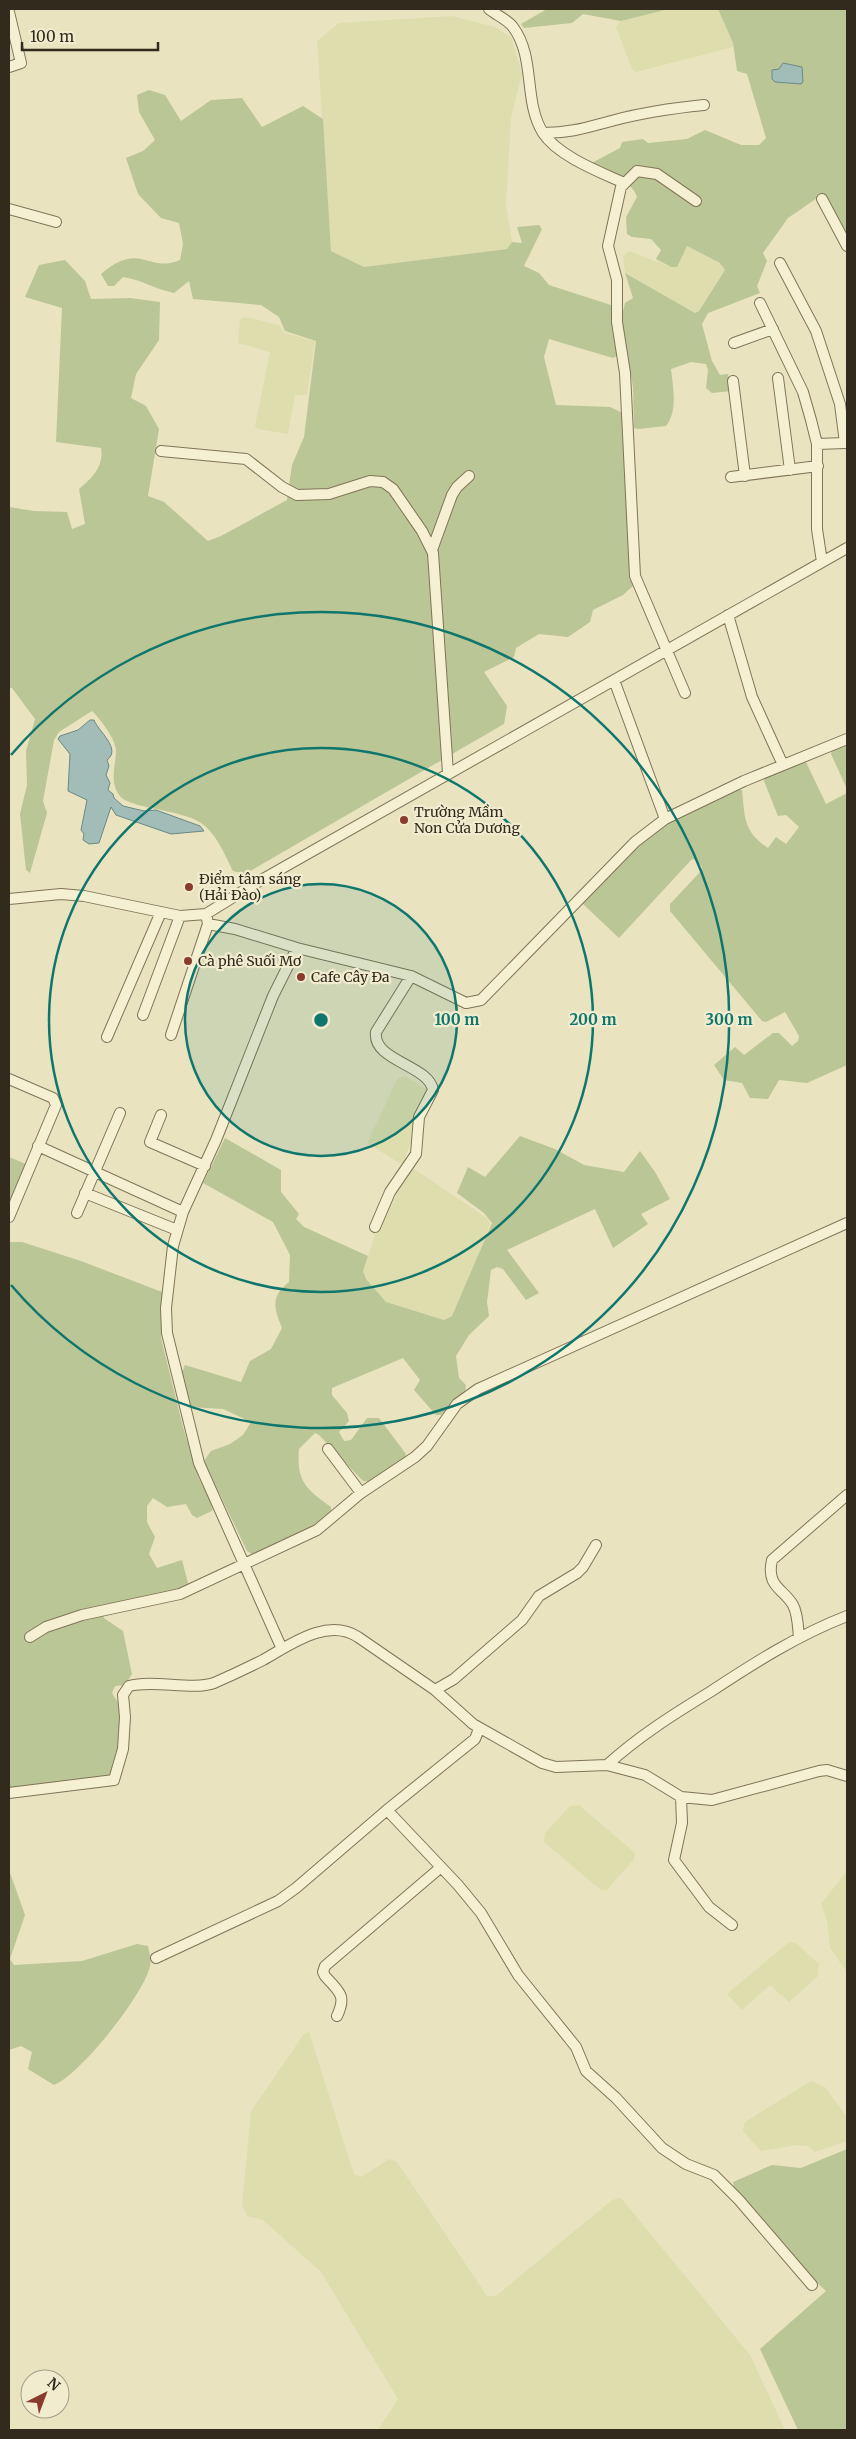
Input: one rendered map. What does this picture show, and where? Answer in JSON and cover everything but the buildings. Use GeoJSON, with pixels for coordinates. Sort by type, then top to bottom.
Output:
{"type":"FeatureCollection","features":[{"type":"Feature","properties":{"kind":"street"},"geometry":{"type":"LineString","coordinates":[[489,9],[514,27],[521,43],[526,57],[532,105],[543,133],[561,150],[624,183]]}},
{"type":"Feature","properties":{"kind":"street"},"geometry":{"type":"LineString","coordinates":[[9,12],[21,63],[9,67]]}},
{"type":"Feature","properties":{"kind":"street"},"geometry":{"type":"LineString","coordinates":[[543,133],[578,131],[651,112],[704,105]]}},
{"type":"Feature","properties":{"kind":"street"},"geometry":{"type":"LineString","coordinates":[[685,693],[635,576],[627,401],[617,322],[617,280],[608,246],[618,198],[624,183],[637,171],[657,174],[696,201]]}},
{"type":"Feature","properties":{"kind":"street"},"geometry":{"type":"LineString","coordinates":[[822,199],[847,246]]}},
{"type":"Feature","properties":{"kind":"street"},"geometry":{"type":"LineString","coordinates":[[9,208],[56,222]]}},
{"type":"Feature","properties":{"kind":"street"},"geometry":{"type":"LineString","coordinates":[[780,263],[816,331],[840,404],[846,443],[817,444]]}},
{"type":"Feature","properties":{"kind":"street"},"geometry":{"type":"LineString","coordinates":[[760,303],[808,406],[817,444],[816,521],[822,562]]}},
{"type":"Feature","properties":{"kind":"street"},"geometry":{"type":"LineString","coordinates":[[734,343],[773,329]]}},
{"type":"Feature","properties":{"kind":"street"},"geometry":{"type":"LineString","coordinates":[[778,378],[790,470]]}},
{"type":"Feature","properties":{"kind":"street"},"geometry":{"type":"LineString","coordinates":[[733,381],[745,476]]}},
{"type":"Feature","properties":{"kind":"street"},"geometry":{"type":"LineString","coordinates":[[161,451],[246,459],[282,487],[297,495],[329,494],[370,481],[383,482],[394,489],[432,550]]}},
{"type":"Feature","properties":{"kind":"street"},"geometry":{"type":"LineString","coordinates":[[731,477],[818,466]]}},
{"type":"Feature","properties":{"kind":"street"},"geometry":{"type":"LineString","coordinates":[[448,773],[432,550],[452,495],[457,486],[469,476]]}},
{"type":"Feature","properties":{"kind":"street"},"geometry":{"type":"LineString","coordinates":[[171,1035],[207,919],[256,883],[847,548]]}},
{"type":"Feature","properties":{"kind":"street"},"geometry":{"type":"LineString","coordinates":[[728,615],[752,697],[783,765]]}},
{"type":"Feature","properties":{"kind":"street"},"geometry":{"type":"LineString","coordinates":[[614,680],[665,819]]}},
{"type":"Feature","properties":{"kind":"street"},"geometry":{"type":"LineString","coordinates":[[9,899],[61,894],[84,896],[180,916],[207,919],[297,948],[411,976],[466,1003],[481,1000],[635,842],[665,819],[783,765],[847,739]]}},
{"type":"Feature","properties":{"kind":"street"},"geometry":{"type":"LineString","coordinates":[[107,1037],[161,912]]}},
{"type":"Feature","properties":{"kind":"street"},"geometry":{"type":"LineString","coordinates":[[143,1016],[180,916]]}},
{"type":"Feature","properties":{"kind":"street"},"geometry":{"type":"LineString","coordinates":[[282,1649],[199,1463],[167,1333],[169,1275],[177,1230],[183,1212],[205,1166],[243,1076],[273,996],[297,948]]}},
{"type":"Feature","properties":{"kind":"street"},"geometry":{"type":"LineString","coordinates":[[375,1227],[390,1192],[416,1154],[419,1117],[433,1090],[429,1081],[383,1050],[375,1038],[376,1032],[411,976]]}},
{"type":"Feature","properties":{"kind":"street"},"geometry":{"type":"LineString","coordinates":[[9,1078],[53,1098],[55,1102],[55,1110],[9,1217]]}},
{"type":"Feature","properties":{"kind":"street"},"geometry":{"type":"LineString","coordinates":[[77,1213],[120,1112]]}},
{"type":"Feature","properties":{"kind":"street"},"geometry":{"type":"LineString","coordinates":[[161,1115],[150,1142],[205,1166]]}},
{"type":"Feature","properties":{"kind":"street"},"geometry":{"type":"LineString","coordinates":[[38,1146],[183,1212]]}},
{"type":"Feature","properties":{"kind":"street"},"geometry":{"type":"LineString","coordinates":[[85,1194],[177,1230]]}},
{"type":"Feature","properties":{"kind":"street"},"geometry":{"type":"LineString","coordinates":[[30,1637],[46,1627],[82,1615],[180,1594],[317,1530],[362,1493],[415,1457],[427,1446],[457,1404],[478,1388],[847,1223]]}},
{"type":"Feature","properties":{"kind":"street"},"geometry":{"type":"LineString","coordinates":[[328,1448],[362,1493]]}},
{"type":"Feature","properties":{"kind":"street"},"geometry":{"type":"LineString","coordinates":[[799,1638],[795,1609],[776,1588],[771,1568],[772,1560],[847,1495]]}},
{"type":"Feature","properties":{"kind":"street"},"geometry":{"type":"LineString","coordinates":[[435,1690],[454,1679],[522,1620],[539,1596],[577,1574],[596,1545]]}},
{"type":"Feature","properties":{"kind":"street"},"geometry":{"type":"LineString","coordinates":[[608,1765],[640,1737],[749,1666],[799,1638],[847,1616]]}},
{"type":"Feature","properties":{"kind":"street"},"geometry":{"type":"LineString","coordinates":[[9,1793],[114,1780],[123,1749],[125,1717],[123,1695],[129,1686],[211,1684],[262,1661],[300,1639],[326,1631],[346,1631],[358,1637],[435,1690],[479,1729],[542,1763],[556,1766],[608,1765],[645,1775],[681,1797],[712,1800],[819,1771],[827,1770],[847,1776]]}},
{"type":"Feature","properties":{"kind":"street"},"geometry":{"type":"LineString","coordinates":[[156,1958],[278,1901],[475,1739],[479,1729]]}},
{"type":"Feature","properties":{"kind":"street"},"geometry":{"type":"LineString","coordinates":[[681,1797],[682,1822],[673,1855],[674,1860],[709,1907],[732,1925]]}},
{"type":"Feature","properties":{"kind":"street"},"geometry":{"type":"LineString","coordinates":[[387,1810],[458,1885],[481,1913],[518,1975],[576,2047],[586,2071],[616,2098],[662,2148],[686,2164],[714,2175],[739,2200],[812,2285]]}},
{"type":"Feature","properties":{"kind":"street"},"geometry":{"type":"LineString","coordinates":[[337,2016],[343,2004],[341,1995],[324,1972],[325,1966],[440,1868]]}},
{"type":"Feature","properties":{"kind":"green space"},"geometry":{"type":"Polygon","coordinates":[[[547,9],[669,9],[621,21],[583,14],[572,23],[524,28],[521,24],[547,9]]]}},
{"type":"Feature","properties":{"kind":"green space"},"geometry":{"type":"Polygon","coordinates":[[[669,9],[718,9],[733,47],[636,72],[632,69],[616,27],[621,21],[669,9]]]}},
{"type":"Feature","properties":{"kind":"green space"},"geometry":{"type":"Polygon","coordinates":[[[718,9],[847,9],[847,241],[820,196],[788,218],[763,253],[767,261],[757,286],[760,293],[708,313],[702,324],[712,361],[720,375],[728,374],[732,391],[712,393],[706,388],[708,370],[706,364],[691,362],[671,369],[674,399],[670,420],[666,426],[638,429],[634,428],[633,387],[621,320],[625,303],[633,298],[625,273],[695,313],[699,311],[725,270],[720,263],[687,246],[677,267],[671,267],[656,259],[661,250],[651,239],[632,237],[627,234],[626,217],[637,197],[634,191],[629,185],[616,177],[588,165],[620,148],[622,142],[643,139],[648,143],[687,139],[705,130],[741,145],[759,145],[766,138],[747,74],[737,71],[733,43],[718,9]]]}},
{"type":"Feature","properties":{"kind":"green space"},"geometry":{"type":"Polygon","coordinates":[[[452,16],[495,27],[511,37],[522,74],[511,117],[506,204],[512,242],[507,249],[364,267],[331,251],[317,41],[339,23],[452,16]]]}},
{"type":"Feature","properties":{"kind":"green space"},"geometry":{"type":"Polygon","coordinates":[[[149,90],[165,95],[181,121],[211,100],[242,98],[262,127],[303,106],[323,119],[331,251],[364,267],[507,249],[512,242],[522,243],[517,227],[539,225],[542,229],[524,266],[539,273],[549,285],[611,305],[614,310],[612,330],[620,354],[613,358],[549,339],[544,357],[556,405],[610,407],[623,413],[635,584],[623,595],[593,610],[590,622],[568,637],[539,634],[516,648],[514,657],[484,672],[507,706],[504,724],[245,874],[233,871],[216,838],[201,823],[192,818],[124,800],[119,795],[114,784],[115,746],[107,729],[92,711],[59,732],[54,740],[43,801],[47,813],[30,873],[26,870],[20,814],[27,785],[26,751],[35,719],[12,688],[9,688],[9,507],[34,511],[67,512],[72,529],[85,524],[79,489],[96,472],[101,461],[101,448],[56,442],[62,308],[25,297],[39,265],[65,260],[85,281],[91,299],[130,298],[160,302],[159,340],[136,374],[131,398],[146,406],[159,429],[148,496],[164,502],[208,541],[221,536],[287,500],[292,465],[304,437],[316,341],[285,331],[279,317],[261,305],[193,299],[189,281],[174,293],[123,277],[114,286],[108,286],[101,274],[126,259],[135,258],[159,263],[180,260],[183,244],[179,223],[161,218],[138,194],[126,158],[143,151],[155,140],[139,112],[137,95],[149,90]]]}},
{"type":"Feature","properties":{"kind":"green space"},"geometry":{"type":"Polygon","coordinates":[[[687,246],[720,263],[725,270],[699,311],[695,313],[625,273],[623,256],[629,251],[671,267],[687,246]]]}},
{"type":"Feature","properties":{"kind":"green space"},"geometry":{"type":"Polygon","coordinates":[[[245,317],[279,325],[285,333],[315,341],[307,395],[295,395],[288,434],[258,429],[255,426],[270,352],[238,343],[240,320],[245,317]]]}},
{"type":"Feature","properties":{"kind":"green space"},"geometry":{"type":"Polygon","coordinates":[[[847,743],[847,789],[831,754],[832,750],[847,743]]]}},
{"type":"Feature","properties":{"kind":"green space"},"geometry":{"type":"Polygon","coordinates":[[[806,762],[826,804],[847,793],[847,1065],[807,1083],[779,1080],[768,1099],[750,1098],[742,1083],[724,1080],[714,1065],[735,1047],[744,1055],[773,1033],[779,1033],[792,1046],[798,1041],[799,1036],[785,1012],[766,1022],[762,1021],[670,911],[670,904],[701,871],[702,867],[696,860],[692,859],[619,938],[583,904],[583,900],[666,820],[734,789],[742,790],[745,816],[754,836],[768,848],[776,837],[786,844],[799,827],[786,815],[778,816],[764,781],[767,775],[806,762]]]}},
{"type":"Feature","properties":{"kind":"green space"},"geometry":{"type":"Polygon","coordinates":[[[405,1076],[426,1089],[429,1095],[412,1126],[415,1133],[405,1157],[413,1168],[488,1219],[490,1224],[467,1286],[452,1316],[444,1320],[386,1302],[366,1279],[363,1272],[375,1235],[404,1180],[395,1174],[401,1164],[367,1143],[398,1078],[405,1076]]]}},
{"type":"Feature","properties":{"kind":"green space"},"geometry":{"type":"Polygon","coordinates":[[[520,1136],[555,1149],[584,1165],[624,1172],[640,1151],[655,1172],[670,1199],[641,1214],[648,1224],[613,1248],[595,1209],[507,1250],[539,1293],[526,1300],[503,1269],[497,1267],[491,1270],[487,1302],[489,1316],[469,1335],[456,1356],[459,1378],[466,1385],[465,1391],[441,1415],[436,1415],[414,1390],[420,1380],[403,1358],[332,1388],[332,1395],[347,1413],[349,1421],[339,1432],[344,1441],[351,1440],[367,1418],[379,1418],[406,1454],[405,1458],[371,1482],[363,1481],[315,1433],[299,1449],[299,1470],[305,1484],[315,1495],[331,1507],[331,1511],[311,1528],[255,1556],[247,1551],[204,1461],[211,1451],[230,1444],[243,1435],[251,1422],[223,1409],[189,1407],[182,1372],[185,1365],[241,1382],[250,1361],[271,1349],[282,1328],[275,1303],[283,1287],[289,1282],[290,1255],[273,1222],[203,1183],[225,1138],[281,1170],[281,1192],[299,1214],[296,1219],[304,1227],[368,1256],[363,1271],[366,1279],[386,1302],[444,1320],[452,1316],[492,1223],[484,1213],[457,1193],[468,1167],[485,1177],[520,1136]]]}},
{"type":"Feature","properties":{"kind":"green space"},"geometry":{"type":"Polygon","coordinates":[[[9,1157],[26,1164],[9,1209],[9,1157]]]}},
{"type":"Feature","properties":{"kind":"green space"},"geometry":{"type":"Polygon","coordinates":[[[9,1242],[22,1242],[81,1261],[162,1292],[164,1296],[161,1338],[183,1427],[199,1479],[213,1505],[212,1511],[197,1518],[192,1515],[186,1504],[167,1507],[153,1498],[147,1506],[147,1522],[155,1537],[149,1554],[157,1568],[182,1560],[188,1583],[185,1589],[103,1609],[104,1618],[123,1631],[132,1674],[125,1685],[115,1686],[112,1693],[120,1706],[121,1733],[113,1776],[9,1791],[9,1242]]]}},
{"type":"Feature","properties":{"kind":"green space"},"geometry":{"type":"Polygon","coordinates":[[[579,1805],[635,1853],[634,1859],[607,1890],[601,1890],[544,1842],[545,1833],[570,1806],[579,1805]]]}},
{"type":"Feature","properties":{"kind":"green space"},"geometry":{"type":"Polygon","coordinates":[[[9,1870],[25,1915],[10,1959],[14,1965],[82,1961],[137,1944],[148,1946],[150,1953],[151,1964],[146,1978],[124,2013],[110,2032],[79,2066],[54,2085],[28,2069],[32,2052],[21,2046],[9,2050],[9,1870]]]}},
{"type":"Feature","properties":{"kind":"green space"},"geometry":{"type":"Polygon","coordinates":[[[847,1871],[847,1972],[830,1948],[827,1920],[821,1904],[847,1871]]]}},
{"type":"Feature","properties":{"kind":"green space"},"geometry":{"type":"Polygon","coordinates":[[[789,1942],[796,1943],[819,1964],[818,1976],[789,2002],[770,1985],[742,2010],[727,1994],[789,1942]]]}},
{"type":"Feature","properties":{"kind":"green space"},"geometry":{"type":"Polygon","coordinates":[[[309,2032],[354,2174],[361,2177],[389,2159],[397,2162],[487,2296],[496,2296],[612,2200],[621,2198],[750,2355],[785,2430],[378,2430],[398,2399],[321,2272],[263,2220],[247,2216],[242,2205],[251,2111],[304,2034],[309,2032]]]}},
{"type":"Feature","properties":{"kind":"green space"},"geometry":{"type":"Polygon","coordinates":[[[811,2081],[825,2087],[847,2117],[847,2141],[815,2152],[808,2146],[797,2145],[761,2151],[743,2131],[745,2122],[811,2081]]]}},
{"type":"Feature","properties":{"kind":"green space"},"geometry":{"type":"Polygon","coordinates":[[[847,2149],[847,2430],[798,2430],[760,2349],[826,2291],[796,2263],[735,2193],[733,2182],[772,2165],[801,2168],[847,2149]]]}},
{"type":"Feature","properties":{"kind":"water"},"geometry":{"type":"Polygon","coordinates":[[[783,63],[802,67],[803,82],[801,84],[775,82],[772,79],[772,70],[779,69],[783,63]]]}},
{"type":"Feature","properties":{"kind":"water"},"geometry":{"type":"Polygon","coordinates":[[[90,720],[94,720],[111,745],[112,751],[111,756],[107,760],[109,766],[106,775],[110,783],[108,790],[113,794],[114,798],[123,806],[144,811],[156,810],[200,826],[204,831],[171,834],[116,815],[111,807],[99,843],[89,844],[83,840],[84,834],[81,830],[87,800],[68,791],[70,754],[58,739],[60,736],[78,730],[90,720]]]}},
{"type":"Feature","properties":{"kind":"place","name":"Trường Mầm Non Cửa Dương"},"geometry":{"type":"Point","coordinates":[404,820]}},
{"type":"Feature","properties":{"kind":"place","name":"Điểm tâm sáng (Hải Đào)"},"geometry":{"type":"Point","coordinates":[189,887]}},
{"type":"Feature","properties":{"kind":"place","name":"Cà phê Suối Mơ"},"geometry":{"type":"Point","coordinates":[188,961]}},
{"type":"Feature","properties":{"kind":"place","name":"Cafe Cây Đa"},"geometry":{"type":"Point","coordinates":[301,977]}}]}
